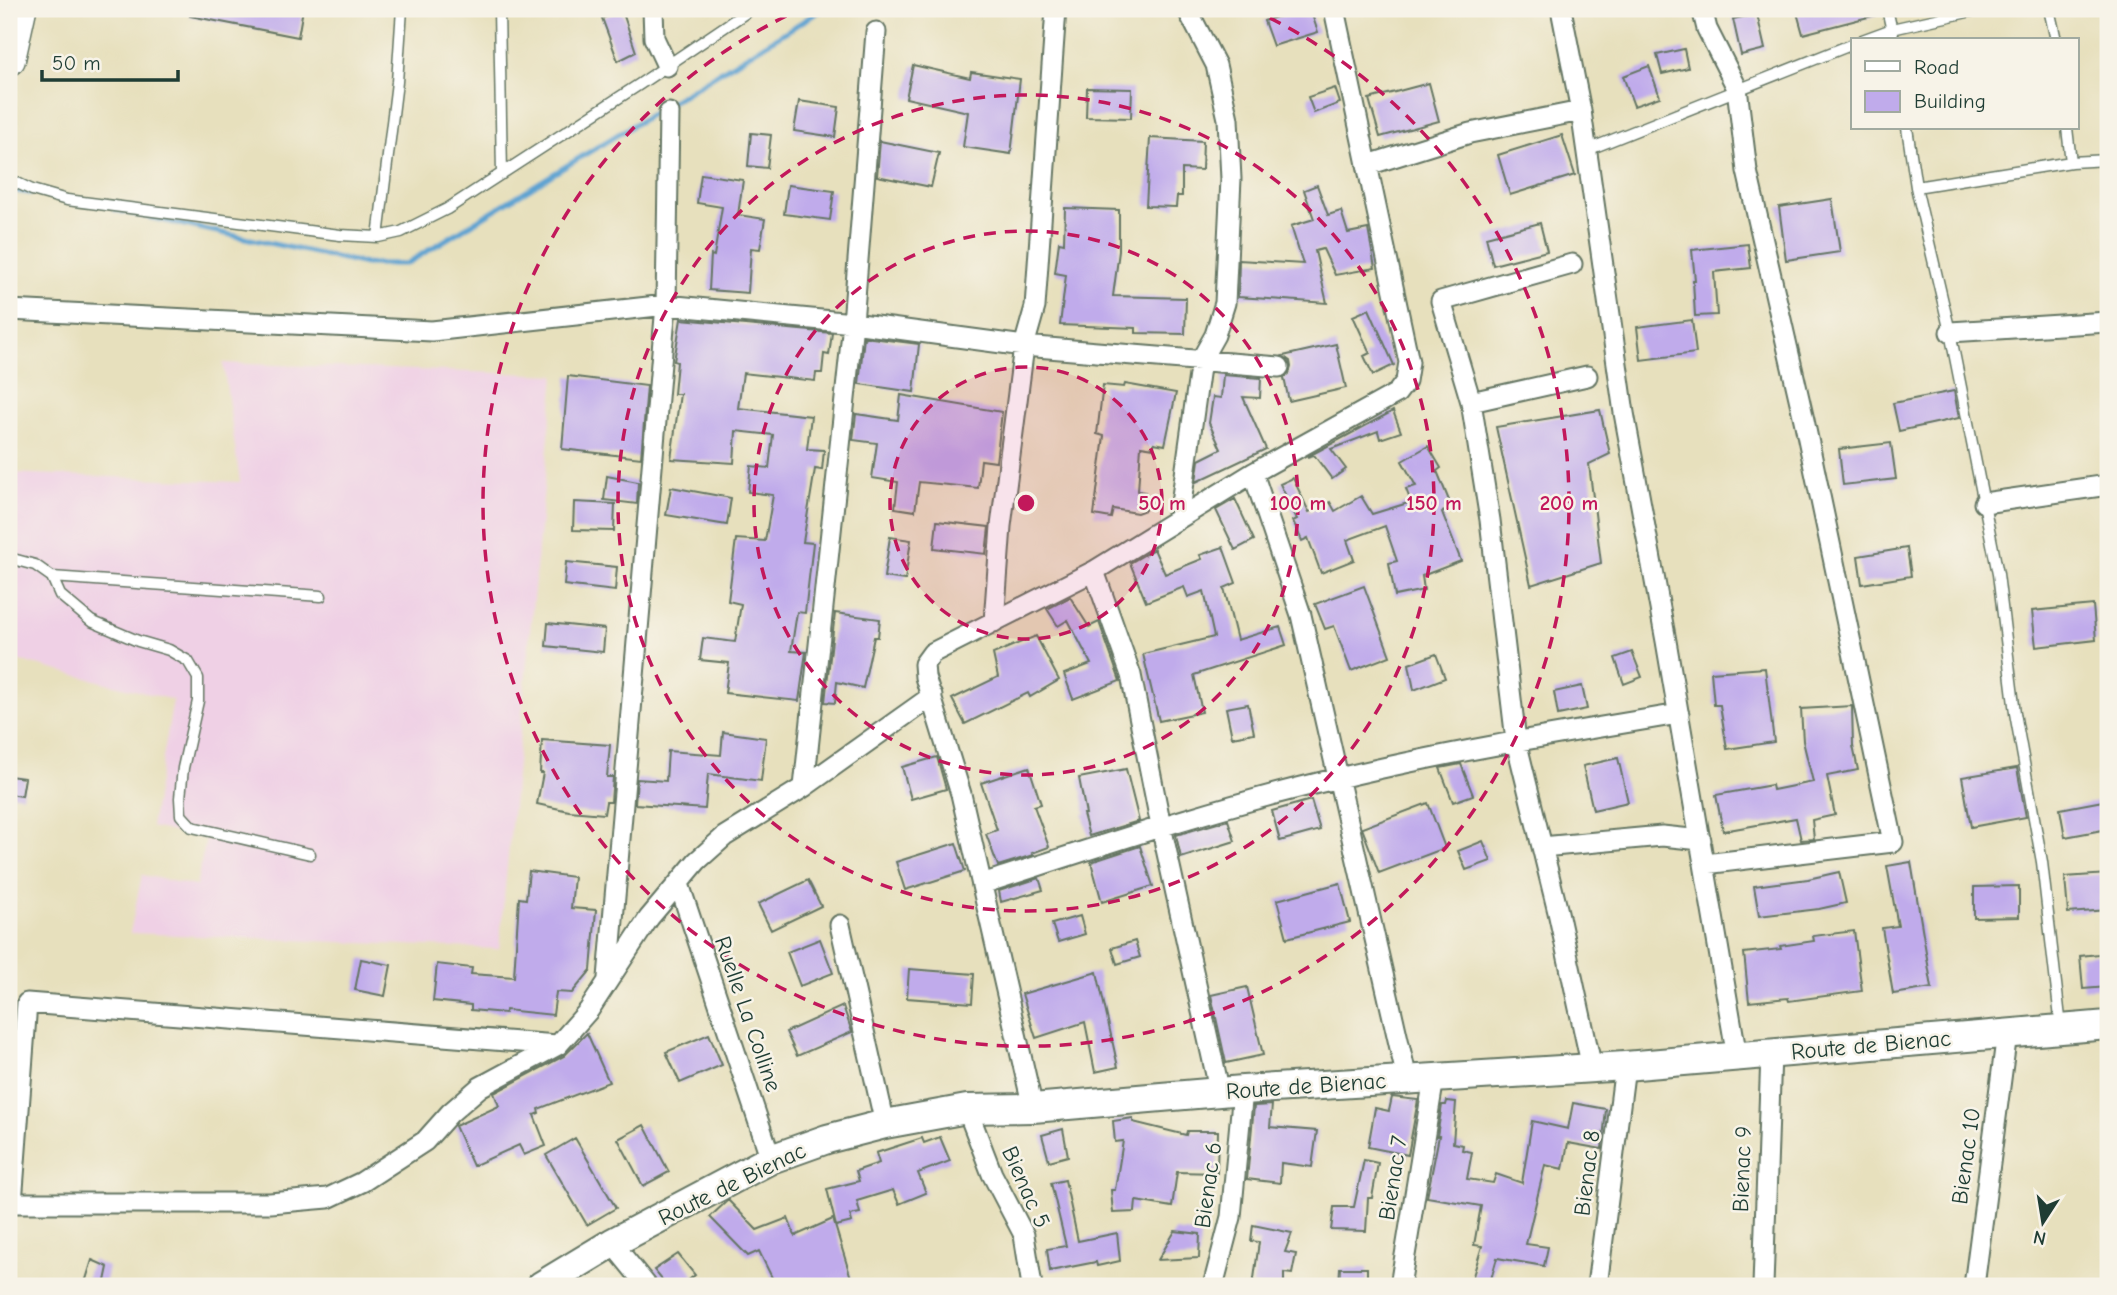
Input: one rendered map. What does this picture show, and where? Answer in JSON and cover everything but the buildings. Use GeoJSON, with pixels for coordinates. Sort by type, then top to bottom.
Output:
{"type":"FeatureCollection","features":[{"type":"Feature","properties":{"kind":"main road"},"geometry":{"type":"LineString","coordinates":[[9,59],[20,9]]}},
{"type":"Feature","properties":{"kind":"main road","name":"Route de Bienac"},"geometry":{"type":"LineString","coordinates":[[541,1286],[612,1243],[771,1159],[827,1139],[885,1124],[967,1109],[1033,1108],[1232,1091],[1625,1066],[2108,1025]]}},
{"type":"Feature","properties":{"kind":"street"},"geometry":{"type":"LineString","coordinates":[[653,9],[654,38],[667,66]]}},
{"type":"Feature","properties":{"kind":"street"},"geometry":{"type":"LineString","coordinates":[[993,622],[1001,527],[1024,346],[1035,307],[1056,9]]}},
{"type":"Feature","properties":{"kind":"street"},"geometry":{"type":"LineString","coordinates":[[1179,518],[1201,360],[1215,335],[1225,303],[1231,179],[1228,120],[1216,65],[1187,9]]}},
{"type":"Feature","properties":{"kind":"street"},"geometry":{"type":"LineString","coordinates":[[1033,1108],[961,794],[925,677],[924,664],[932,653],[1094,571],[1253,473],[1397,393],[1406,381],[1409,362],[1334,9]]}},
{"type":"Feature","properties":{"kind":"street"},"geometry":{"type":"LineString","coordinates":[[1561,9],[1581,111],[1624,412],[1737,1056]]}},
{"type":"Feature","properties":{"kind":"street"},"geometry":{"type":"LineString","coordinates":[[1702,9],[1707,29],[1737,88],[1747,171],[1804,420],[1893,842],[1705,864]]}},
{"type":"Feature","properties":{"kind":"street"},"geometry":{"type":"LineString","coordinates":[[804,787],[853,323],[876,32]]}},
{"type":"Feature","properties":{"kind":"street"},"geometry":{"type":"LineString","coordinates":[[1368,165],[1470,133],[1581,111]]}},
{"type":"Feature","properties":{"kind":"street"},"geometry":{"type":"LineString","coordinates":[[607,983],[666,305],[669,113]]}},
{"type":"Feature","properties":{"kind":"street"},"geometry":{"type":"LineString","coordinates":[[1572,264],[1441,300],[1471,402],[1490,520],[1516,741],[1592,1068]]}},
{"type":"Feature","properties":{"kind":"street"},"geometry":{"type":"LineString","coordinates":[[9,310],[432,331],[666,305],[853,323],[1024,346],[1279,367]]}},
{"type":"Feature","properties":{"kind":"street"},"geometry":{"type":"LineString","coordinates":[[1950,332],[2108,322]]}},
{"type":"Feature","properties":{"kind":"street"},"geometry":{"type":"LineString","coordinates":[[1471,402],[1587,376]]}},
{"type":"Feature","properties":{"kind":"street"},"geometry":{"type":"LineString","coordinates":[[1253,473],[1301,615],[1368,902],[1420,1078]]}},
{"type":"Feature","properties":{"kind":"street"},"geometry":{"type":"LineString","coordinates":[[1984,503],[2108,485]]}},
{"type":"Feature","properties":{"kind":"street","name":"Bienac 6"},"geometry":{"type":"LineString","coordinates":[[1094,571],[1131,675],[1161,826],[1232,1091],[1231,1217],[1213,1286]]}},
{"type":"Feature","properties":{"kind":"street"},"geometry":{"type":"LineString","coordinates":[[558,1045],[27,1003],[10,1203],[270,1203],[328,1198],[362,1182],[425,1141],[450,1113],[481,1087],[558,1045],[589,1010],[649,918],[697,861],[725,836],[804,787],[932,696]]}},
{"type":"Feature","properties":{"kind":"street"},"geometry":{"type":"LineString","coordinates":[[982,884],[1161,826],[1338,778],[1516,741],[1679,714]]}},
{"type":"Feature","properties":{"kind":"street"},"geometry":{"type":"LineString","coordinates":[[1542,847],[1662,836],[1701,840]]}},
{"type":"Feature","properties":{"kind":"street","name":"Ruelle La Colline"},"geometry":{"type":"LineString","coordinates":[[679,884],[771,1159]]}},
{"type":"Feature","properties":{"kind":"street"},"geometry":{"type":"LineString","coordinates":[[841,925],[885,1124]]}},
{"type":"Feature","properties":{"kind":"street","name":"Bienac 10"},"geometry":{"type":"LineString","coordinates":[[1973,1286],[2007,1033]]}},
{"type":"Feature","properties":{"kind":"street","name":"Bienac 9"},"geometry":{"type":"LineString","coordinates":[[1763,1286],[1770,1054]]}},
{"type":"Feature","properties":{"kind":"street","name":"Bienac 8"},"geometry":{"type":"LineString","coordinates":[[1597,1286],[1625,1066]]}},
{"type":"Feature","properties":{"kind":"street","name":"Bienac 7"},"geometry":{"type":"LineString","coordinates":[[1399,1286],[1420,1078]]}},
{"type":"Feature","properties":{"kind":"street","name":"Bienac 5"},"geometry":{"type":"LineString","coordinates":[[967,1109],[992,1174],[1024,1235],[1031,1286]]}},
{"type":"Feature","properties":{"kind":"street"},"geometry":{"type":"LineString","coordinates":[[612,1243],[647,1286]]}},
{"type":"Feature","properties":{"kind":"lane"},"geometry":{"type":"LineString","coordinates":[[378,237],[397,82],[402,9]]}},
{"type":"Feature","properties":{"kind":"lane"},"geometry":{"type":"LineString","coordinates":[[499,9],[502,174]]}},
{"type":"Feature","properties":{"kind":"lane"},"geometry":{"type":"LineString","coordinates":[[9,179],[32,190],[67,200],[340,235],[378,237],[401,232],[447,209],[502,174],[751,9]]}},
{"type":"Feature","properties":{"kind":"lane"},"geometry":{"type":"LineString","coordinates":[[1887,9],[1894,38]]}},
{"type":"Feature","properties":{"kind":"lane"},"geometry":{"type":"LineString","coordinates":[[1867,38],[1892,29],[1981,9]]}},
{"type":"Feature","properties":{"kind":"lane"},"geometry":{"type":"LineString","coordinates":[[2049,9],[2056,38]]}},
{"type":"Feature","properties":{"kind":"lane"},"geometry":{"type":"LineString","coordinates":[[1587,150],[1851,45]]}},
{"type":"Feature","properties":{"kind":"lane"},"geometry":{"type":"LineString","coordinates":[[1907,130],[1916,187],[1950,332],[1998,575],[2015,713],[2042,862],[2061,1029]]}},
{"type":"Feature","properties":{"kind":"lane"},"geometry":{"type":"LineString","coordinates":[[2067,130],[2071,162]]}},
{"type":"Feature","properties":{"kind":"lane"},"geometry":{"type":"LineString","coordinates":[[1916,187],[2071,162],[2108,160]]}},
{"type":"Feature","properties":{"kind":"lane"},"geometry":{"type":"LineString","coordinates":[[9,558],[35,565],[52,577],[60,595],[91,621],[138,641],[169,650],[188,662],[198,678],[198,701],[183,768],[180,798],[181,815],[192,827],[310,854]]}},
{"type":"Feature","properties":{"kind":"lane"},"geometry":{"type":"LineString","coordinates":[[52,577],[321,596]]}},
{"type":"Feature","properties":{"kind":"shaded area"},"geometry":{"type":"Polygon","coordinates":[[[223,363],[555,375],[499,949],[130,933],[142,875],[196,886],[206,839],[151,827],[173,700],[9,658],[9,473],[240,482],[223,363]]]}},
{"type":"Feature","properties":{"kind":"waterway"},"geometry":{"type":"LineString","coordinates":[[115,210],[366,264],[406,264],[823,9]]}},
{"type":"Feature","properties":{"kind":"waterway"},"geometry":{"type":"LineString","coordinates":[[9,190],[30,193]]}}]}
